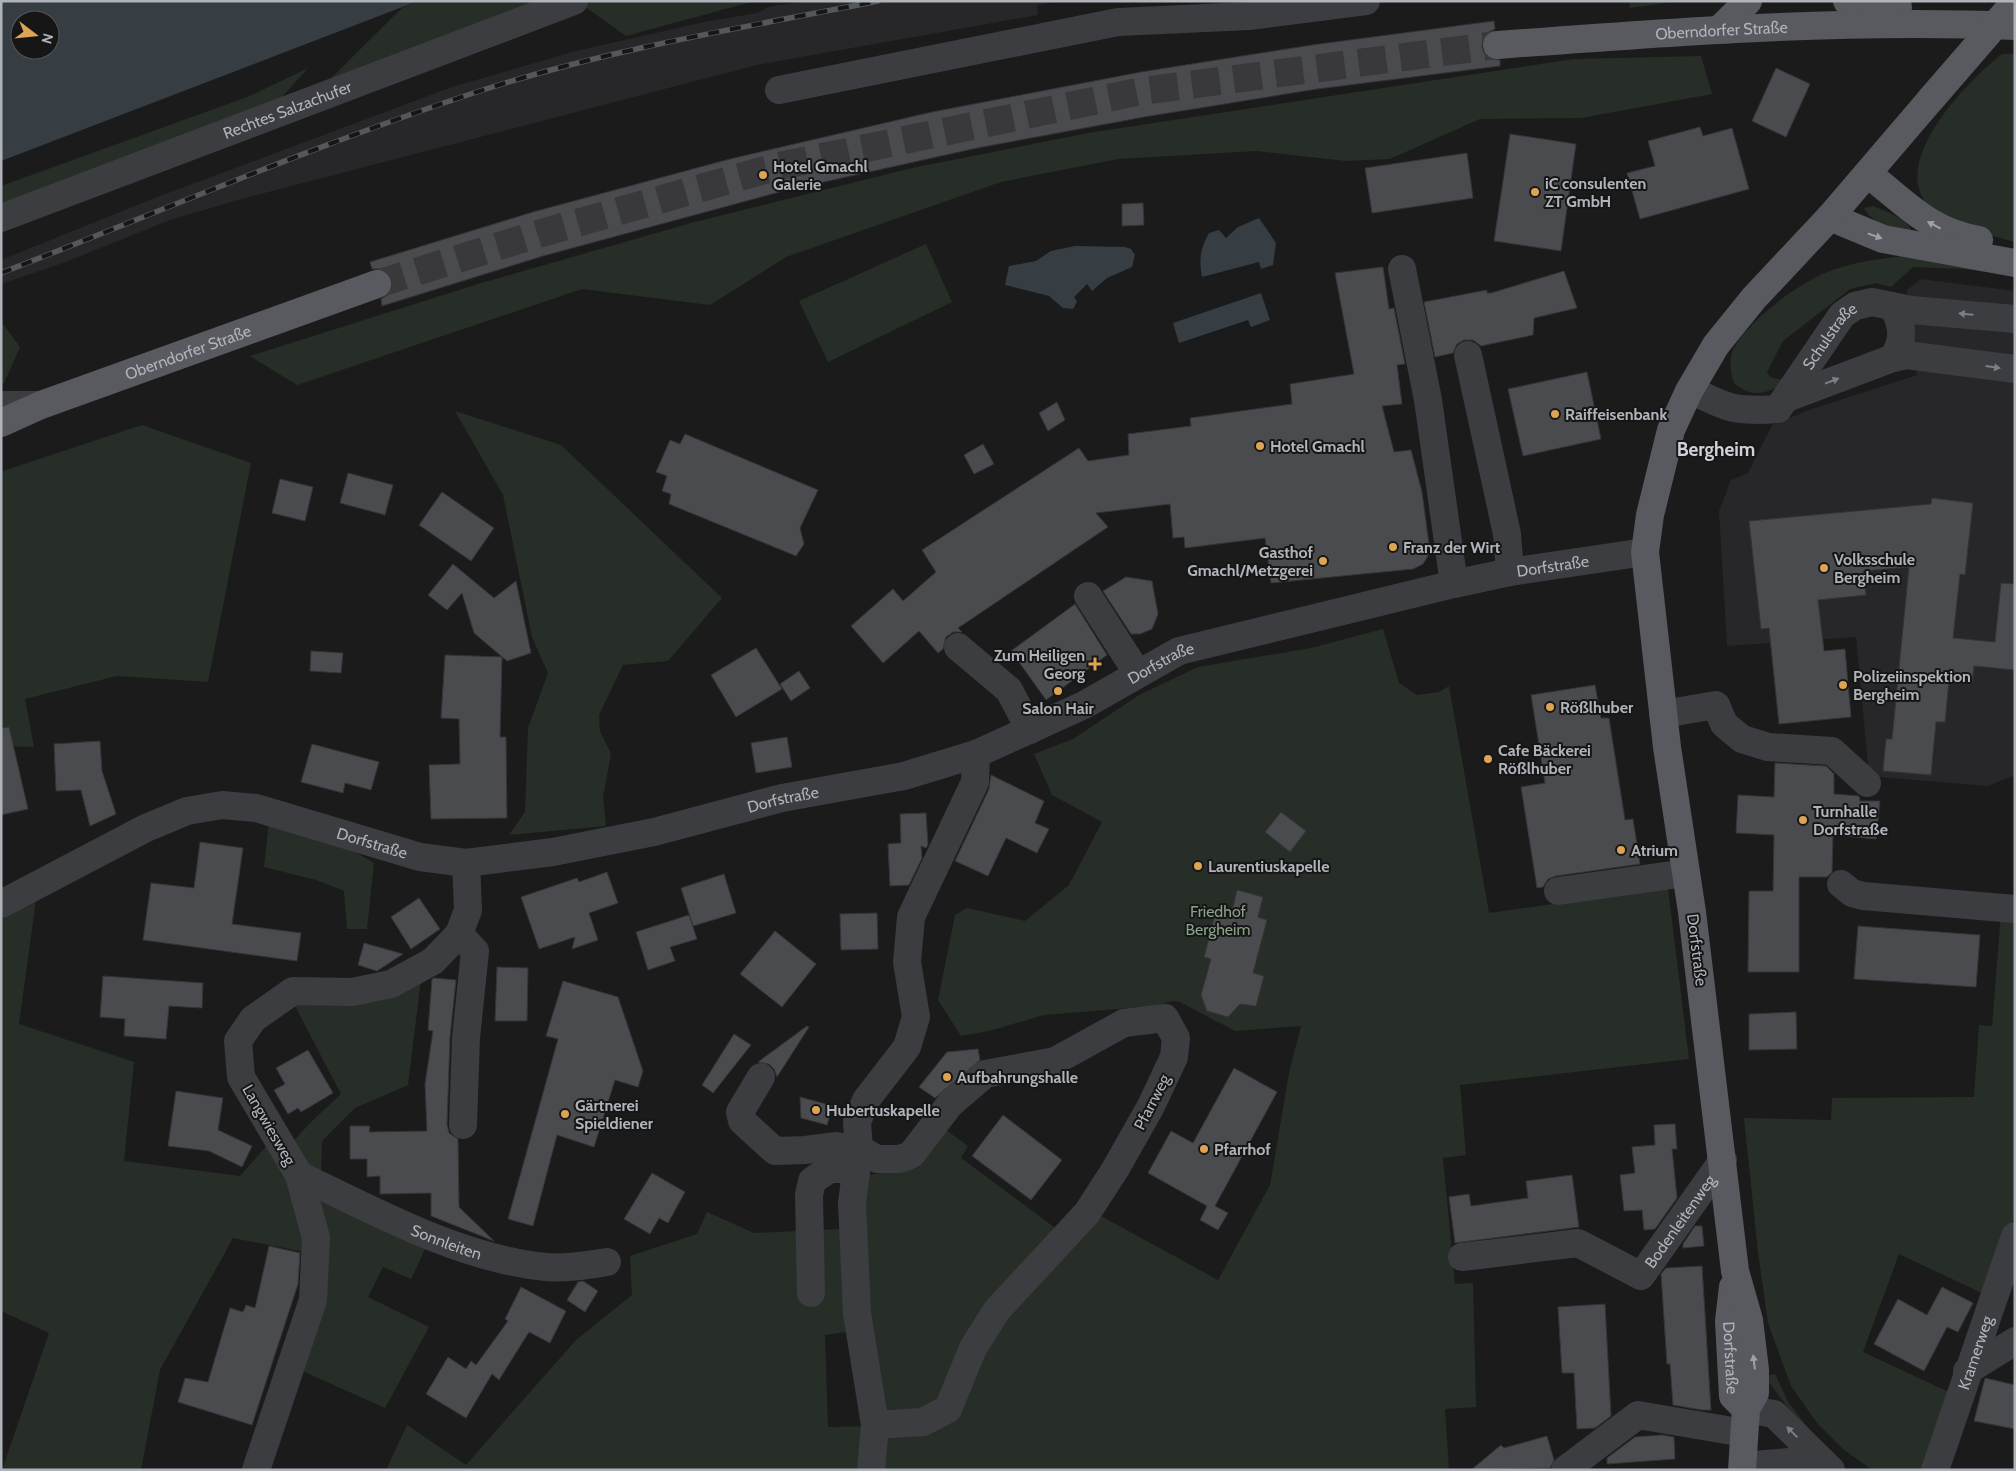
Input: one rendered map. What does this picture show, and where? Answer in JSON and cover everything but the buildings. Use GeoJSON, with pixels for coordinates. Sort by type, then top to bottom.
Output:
{"type":"FeatureCollection","features":[{"type":"Feature","properties":{"kind":"main road"},"geometry":{"type":"LineString","coordinates":[[1721,28],[1748,1]]}},
{"type":"Feature","properties":{"kind":"main road"},"geometry":{"type":"LineString","coordinates":[[1847,1],[1879,7],[1915,8],[1946,23]]}},
{"type":"Feature","properties":{"kind":"main road"},"geometry":{"type":"LineString","coordinates":[[1645,552],[1650,515],[1671,430],[1689,391],[1722,338],[1754,298],[1868,174],[2015,2]]}},
{"type":"Feature","properties":{"kind":"main road","name":"Oberndorfer Straße"},"geometry":{"type":"LineString","coordinates":[[1497,45],[1721,28],[1829,24],[1946,23],[2015,26]]}},
{"type":"Feature","properties":{"kind":"main road"},"geometry":{"type":"LineString","coordinates":[[1868,174],[1916,214],[1942,229],[1973,239],[2015,247]]}},
{"type":"Feature","properties":{"kind":"main road"},"geometry":{"type":"LineString","coordinates":[[1830,217],[1883,239],[2015,263]]}},
{"type":"Feature","properties":{"kind":"main road","name":"Oberndorfer Straße"},"geometry":{"type":"LineString","coordinates":[[1,423],[41,406],[377,284]]}},
{"type":"Feature","properties":{"kind":"main road","name":"Dorfstraße"},"geometry":{"type":"LineString","coordinates":[[1645,552],[1663,714],[1686,873],[1723,1160],[1735,1271],[1730,1321],[1732,1396],[1745,1421]]}},
{"type":"Feature","properties":{"kind":"main road"},"geometry":{"type":"LineString","coordinates":[[1742,1468],[1745,1421]]}},
{"type":"Feature","properties":{"kind":"street","name":"Rechtes Salzachufer"},"geometry":{"type":"LineString","coordinates":[[1,218],[574,1]]}},
{"type":"Feature","properties":{"kind":"street"},"geometry":{"type":"LineString","coordinates":[[779,90],[1118,22],[1249,16],[1366,1]]}},
{"type":"Feature","properties":{"kind":"street"},"geometry":{"type":"LineString","coordinates":[[1402,268],[1428,400],[1454,584]]}},
{"type":"Feature","properties":{"kind":"street","name":"Schulstraße"},"geometry":{"type":"LineString","coordinates":[[1689,391],[1704,395],[1729,406],[1758,410],[1778,409],[1842,315],[1855,306],[1872,302],[1911,310],[2015,319]]}},
{"type":"Feature","properties":{"kind":"street"},"geometry":{"type":"LineString","coordinates":[[1892,306],[1900,319],[1903,331],[1900,347],[1893,358]]}},
{"type":"Feature","properties":{"kind":"street"},"geometry":{"type":"LineString","coordinates":[[1468,355],[1507,534],[1510,572]]}},
{"type":"Feature","properties":{"kind":"street","name":"Schulstraße"},"geometry":{"type":"LineString","coordinates":[[1787,398],[1893,358],[1906,355],[2015,369]]}},
{"type":"Feature","properties":{"kind":"street"},"geometry":{"type":"LineString","coordinates":[[1,404],[41,406]]}},
{"type":"Feature","properties":{"kind":"street","name":"Dorfstraße"},"geometry":{"type":"LineString","coordinates":[[1,904],[146,828],[187,811],[222,805],[256,808],[420,857],[466,863],[553,852],[654,832],[782,798],[904,776],[976,754],[1084,706],[1179,651],[1510,572],[1645,552]]}},
{"type":"Feature","properties":{"kind":"street"},"geometry":{"type":"LineString","coordinates":[[1088,596],[1138,674]]}},
{"type":"Feature","properties":{"kind":"street"},"geometry":{"type":"LineString","coordinates":[[958,647],[1009,690],[1030,730]]}},
{"type":"Feature","properties":{"kind":"street"},"geometry":{"type":"LineString","coordinates":[[1663,714],[1716,705],[1724,724],[1742,739],[1768,747],[1832,751],[1867,783]]}},
{"type":"Feature","properties":{"kind":"street"},"geometry":{"type":"LineString","coordinates":[[872,1470],[875,1425],[857,1313],[852,1203],[858,1159],[857,1122],[866,1100],[906,1047],[916,1017],[907,962],[911,917],[974,782],[976,754]]}},
{"type":"Feature","properties":{"kind":"street","name":"Langwiesweg"},"geometry":{"type":"LineString","coordinates":[[256,1470],[313,1300],[316,1238],[299,1175],[241,1077],[238,1041],[253,1019],[294,991],[352,992],[391,984],[433,961],[459,934],[468,910],[466,863]]}},
{"type":"Feature","properties":{"kind":"street"},"geometry":{"type":"LineString","coordinates":[[1558,891],[1686,873]]}},
{"type":"Feature","properties":{"kind":"street"},"geometry":{"type":"LineString","coordinates":[[1841,884],[1852,892],[1863,896],[2015,909]]}},
{"type":"Feature","properties":{"kind":"street"},"geometry":{"type":"LineString","coordinates":[[459,934],[475,951],[466,1038],[463,1125]]}},
{"type":"Feature","properties":{"kind":"street","name":"Pfarrweg"},"geometry":{"type":"LineString","coordinates":[[858,1159],[899,1159],[911,1155],[950,1104],[985,1074],[1055,1061],[1124,1023],[1165,1018],[1176,1038],[1174,1057],[1151,1106],[1116,1168],[1087,1213],[1073,1230],[998,1310],[973,1348],[948,1409],[924,1422],[875,1425]]}},
{"type":"Feature","properties":{"kind":"street"},"geometry":{"type":"LineString","coordinates":[[761,1077],[740,1112],[742,1121],[775,1150],[805,1150],[837,1146],[858,1159]]}},
{"type":"Feature","properties":{"kind":"street"},"geometry":{"type":"LineString","coordinates":[[810,1293],[809,1195],[812,1181],[829,1168],[858,1159]]}},
{"type":"Feature","properties":{"kind":"street","name":"Bodenleitenweg"},"geometry":{"type":"LineString","coordinates":[[1462,1257],[1578,1243],[1641,1276],[1723,1160]]}},
{"type":"Feature","properties":{"kind":"street","name":"Sonnleiten"},"geometry":{"type":"LineString","coordinates":[[299,1175],[386,1217],[492,1257],[546,1267],[607,1262]]}},
{"type":"Feature","properties":{"kind":"street","name":"Kramerweg"},"geometry":{"type":"LineString","coordinates":[[1935,1470],[1967,1371],[2015,1236]]}},
{"type":"Feature","properties":{"kind":"street"},"geometry":{"type":"LineString","coordinates":[[1967,1371],[2015,1341]]}},
{"type":"Feature","properties":{"kind":"street"},"geometry":{"type":"LineString","coordinates":[[1565,1470],[1638,1415],[1745,1421],[1774,1414],[1829,1468]]}},
{"type":"Feature","properties":{"kind":"street"},"geometry":{"type":"LineString","coordinates":[[1742,1468],[1789,1462],[1829,1468]]}},
{"type":"Feature","properties":{"kind":"shaded area"},"geometry":{"type":"Polygon","coordinates":[[[1,1],[418,1],[1,161],[1,1]]]}},
{"type":"Feature","properties":{"kind":"shaded area"},"geometry":{"type":"Polygon","coordinates":[[[814,1],[1060,1],[1037,5],[1038,15],[757,65],[238,200],[170,220],[63,263],[1,284],[1,260],[160,196],[452,87],[576,51],[704,22],[757,13],[771,6],[814,1]]]}},
{"type":"Feature","properties":{"kind":"shaded area"},"geometry":{"type":"Polygon","coordinates":[[[1259,218],[1276,243],[1273,265],[1261,269],[1259,262],[1202,277],[1201,255],[1209,233],[1219,230],[1226,238],[1238,227],[1259,218]]]}},
{"type":"Feature","properties":{"kind":"shaded area"},"geometry":{"type":"Polygon","coordinates":[[[1075,246],[1125,247],[1131,249],[1135,255],[1132,267],[1107,278],[1092,291],[1087,284],[1074,297],[1077,302],[1073,309],[1063,308],[1049,296],[1005,285],[1009,266],[1036,261],[1051,251],[1075,246]]]}},
{"type":"Feature","properties":{"kind":"shaded area"},"geometry":{"type":"Polygon","coordinates":[[[1921,279],[2015,291],[2015,775],[1988,786],[1869,776],[1856,637],[1727,646],[1719,511],[1731,480],[1748,473],[1772,425],[1812,409],[1917,375],[1907,290],[1921,279]]]}},
{"type":"Feature","properties":{"kind":"shaded area"},"geometry":{"type":"Polygon","coordinates":[[[1261,293],[1270,320],[1251,327],[1248,320],[1179,343],[1173,323],[1261,293]]]}},
{"type":"Feature","properties":{"kind":"green space"},"geometry":{"type":"Polygon","coordinates":[[[418,1],[547,1],[320,89],[402,8],[418,1]]]}},
{"type":"Feature","properties":{"kind":"green space"},"geometry":{"type":"Polygon","coordinates":[[[577,1],[755,1],[626,36],[577,1]]]}},
{"type":"Feature","properties":{"kind":"green space"},"geometry":{"type":"Polygon","coordinates":[[[1629,1],[1678,1],[1630,8],[1629,1]]]}},
{"type":"Feature","properties":{"kind":"green space"},"geometry":{"type":"Polygon","coordinates":[[[2002,54],[2015,54],[2015,242],[1981,232],[1931,208],[1925,202],[1918,183],[1919,163],[1927,142],[1939,120],[1972,82],[2002,54]]]}},
{"type":"Feature","properties":{"kind":"green space"},"geometry":{"type":"Polygon","coordinates":[[[1701,56],[1712,94],[1581,118],[1480,119],[1390,159],[1346,161],[1256,151],[1118,159],[1001,182],[786,257],[710,305],[582,289],[297,385],[250,356],[478,284],[691,223],[912,168],[1088,133],[1574,59],[1701,56]]]}},
{"type":"Feature","properties":{"kind":"green space"},"geometry":{"type":"Polygon","coordinates":[[[308,68],[274,106],[1,208],[1,186],[250,96],[308,68]]]}},
{"type":"Feature","properties":{"kind":"green space"},"geometry":{"type":"Polygon","coordinates":[[[1873,206],[1904,221],[1911,229],[1908,232],[1902,231],[1877,221],[1864,208],[1873,206]]]}},
{"type":"Feature","properties":{"kind":"green space"},"geometry":{"type":"Polygon","coordinates":[[[926,244],[952,302],[828,362],[799,301],[926,244]]]}},
{"type":"Feature","properties":{"kind":"green space"},"geometry":{"type":"Polygon","coordinates":[[[1919,255],[2015,269],[2015,276],[1964,269],[1913,267],[1891,287],[1876,283],[1850,289],[1783,341],[1767,372],[1770,377],[1782,380],[1782,385],[1769,391],[1757,393],[1746,391],[1734,383],[1730,364],[1735,346],[1766,311],[1794,290],[1822,274],[1845,266],[1877,259],[1919,255]]]}},
{"type":"Feature","properties":{"kind":"green space"},"geometry":{"type":"Polygon","coordinates":[[[1,321],[20,347],[4,383],[1,383],[1,321]]]}},
{"type":"Feature","properties":{"kind":"green space"},"geometry":{"type":"Polygon","coordinates":[[[455,411],[561,445],[722,598],[668,661],[623,665],[599,715],[600,731],[611,754],[603,797],[606,826],[509,835],[525,812],[528,728],[548,673],[532,637],[503,495],[455,411]]]}},
{"type":"Feature","properties":{"kind":"green space"},"geometry":{"type":"Polygon","coordinates":[[[142,425],[251,463],[208,682],[117,676],[25,699],[34,747],[1,746],[1,467],[3,471],[142,425]]]}},
{"type":"Feature","properties":{"kind":"green space","name":"Friedhof Bergheim"},"geometry":{"type":"Polygon","coordinates":[[[1383,629],[1399,683],[1417,695],[1439,692],[1449,686],[1489,913],[1668,888],[1689,1059],[1460,1085],[1466,1155],[1443,1158],[1455,1284],[1473,1283],[1476,1407],[1445,1409],[1449,1470],[386,1470],[407,1425],[466,1465],[576,1340],[632,1295],[630,1256],[697,1234],[707,1212],[754,1233],[840,1229],[846,1332],[825,1335],[828,1427],[881,1426],[861,1208],[868,1175],[918,1168],[946,1130],[968,1146],[961,1158],[1058,1230],[1081,1205],[1218,1280],[1270,1185],[1289,1073],[1301,1026],[1235,1031],[1180,1002],[1173,1001],[1154,1006],[1044,1015],[989,1031],[961,1036],[938,1000],[955,915],[967,908],[1025,921],[1069,885],[1102,822],[1052,795],[1034,754],[1073,739],[1139,695],[1198,667],[1311,648],[1383,629]]]}},
{"type":"Feature","properties":{"kind":"green space"},"geometry":{"type":"Polygon","coordinates":[[[269,821],[341,844],[374,863],[367,929],[347,929],[344,891],[316,880],[264,867],[269,821]]]}},
{"type":"Feature","properties":{"kind":"green space"},"geometry":{"type":"Polygon","coordinates":[[[36,900],[19,1024],[134,1062],[124,1161],[240,1176],[270,1142],[290,1177],[310,1253],[233,1238],[160,1370],[141,1470],[2,1470],[49,1333],[1,1311],[1,919],[36,900]]]}},
{"type":"Feature","properties":{"kind":"green space"},"geometry":{"type":"Polygon","coordinates":[[[2001,913],[2015,915],[2015,1214],[1986,1295],[1899,1254],[1863,1352],[1953,1394],[1929,1470],[1872,1470],[1843,1449],[1817,1423],[1791,1386],[1768,1323],[1758,1252],[1744,1118],[1831,1120],[1832,1098],[1974,1097],[1979,1025],[1992,1026],[2001,913]]]}},
{"type":"Feature","properties":{"kind":"green space"},"geometry":{"type":"Polygon","coordinates":[[[421,979],[408,1085],[355,1108],[322,1141],[321,1174],[301,1161],[290,1145],[341,1094],[295,1006],[308,1004],[349,1005],[369,1002],[395,993],[421,979]]]}},
{"type":"Feature","properties":{"kind":"green space"},"geometry":{"type":"Polygon","coordinates":[[[326,1197],[426,1247],[411,1279],[383,1267],[368,1297],[429,1327],[385,1408],[298,1369],[320,1201],[326,1197]]]}},
{"type":"Feature","properties":{"kind":"green space"},"geometry":{"type":"Polygon","coordinates":[[[1775,1374],[1788,1402],[1816,1438],[1808,1434],[1764,1376],[1775,1374]]]}},
{"type":"Feature","properties":{"kind":"tunnel"},"geometry":{"type":"LineString","coordinates":[[377,284],[538,234],[779,166],[1142,91],[1497,45]]}},
{"type":"Feature","properties":{"kind":"railway"},"geometry":{"type":"LineString","coordinates":[[1,273],[303,154],[486,89],[632,50],[878,1]]}},
{"type":"Feature","properties":{"kind":"place","name":"Hotel Gmachl Galerie"},"geometry":{"type":"Point","coordinates":[763,175]}},
{"type":"Feature","properties":{"kind":"place","name":"iC consulenten ZT GmbH"},"geometry":{"type":"Point","coordinates":[1535,192]}},
{"type":"Feature","properties":{"kind":"place","name":"Raiffeisenbank"},"geometry":{"type":"Point","coordinates":[1555,414]}},
{"type":"Feature","properties":{"kind":"place","name":"Hotel Gmachl"},"geometry":{"type":"Point","coordinates":[1260,446]}},
{"type":"Feature","properties":{"kind":"place","name":"Franz der Wirt"},"geometry":{"type":"Point","coordinates":[1393,547]}},
{"type":"Feature","properties":{"kind":"place","name":"Gasthof Gmachl/Metzgerei"},"geometry":{"type":"Point","coordinates":[1323,561]}},
{"type":"Feature","properties":{"kind":"place","name":"Volksschule Bergheim"},"geometry":{"type":"Point","coordinates":[1824,568]}},
{"type":"Feature","properties":{"kind":"place","name":"Zum Heiligen Georg"},"geometry":{"type":"Point","coordinates":[1095,664]}},
{"type":"Feature","properties":{"kind":"place","name":"Polizeiinspektion Bergheim"},"geometry":{"type":"Point","coordinates":[1843,685]}},
{"type":"Feature","properties":{"kind":"place","name":"Salon Hair"},"geometry":{"type":"Point","coordinates":[1058,691]}},
{"type":"Feature","properties":{"kind":"place","name":"Rößlhuber"},"geometry":{"type":"Point","coordinates":[1550,707]}},
{"type":"Feature","properties":{"kind":"place","name":"Cafe Bäckerei Rößlhuber"},"geometry":{"type":"Point","coordinates":[1488,759]}},
{"type":"Feature","properties":{"kind":"place","name":"Turnhalle Dorfstraße"},"geometry":{"type":"Point","coordinates":[1803,820]}},
{"type":"Feature","properties":{"kind":"place","name":"Atrium"},"geometry":{"type":"Point","coordinates":[1621,850]}},
{"type":"Feature","properties":{"kind":"place","name":"Laurentiuskapelle"},"geometry":{"type":"Point","coordinates":[1198,866]}},
{"type":"Feature","properties":{"kind":"place","name":"Aufbahrungshalle"},"geometry":{"type":"Point","coordinates":[947,1077]}},
{"type":"Feature","properties":{"kind":"place","name":"Hubertuskapelle"},"geometry":{"type":"Point","coordinates":[816,1110]}},
{"type":"Feature","properties":{"kind":"place","name":"Gärtnerei Spieldiener"},"geometry":{"type":"Point","coordinates":[565,1114]}},
{"type":"Feature","properties":{"kind":"place","name":"Pfarrhof"},"geometry":{"type":"Point","coordinates":[1204,1149]}},
{"type":"Feature","properties":{"kind":"district","name":"Bergheim"},"geometry":{"type":"Point","coordinates":[1716,449]}}]}
